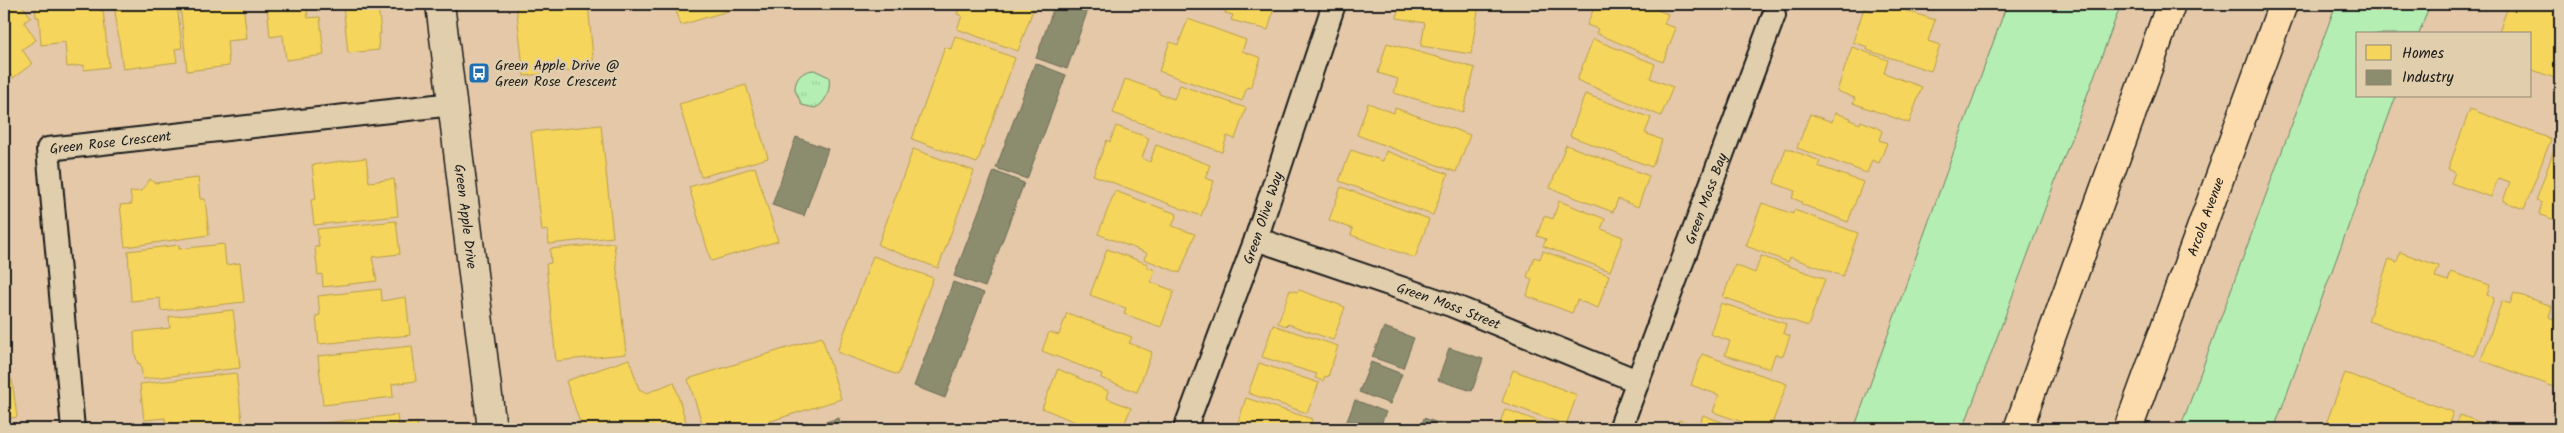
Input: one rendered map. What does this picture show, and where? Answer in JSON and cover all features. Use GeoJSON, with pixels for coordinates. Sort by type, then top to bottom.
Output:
{"type":"FeatureCollection","features":[{"type":"Feature","properties":{"kind":"main road"},"geometry":{"type":"LineString","coordinates":[[2018,429],[2171,4]]}},
{"type":"Feature","properties":{"kind":"main road","name":"Arcola Avenue"},"geometry":{"type":"LineString","coordinates":[[2128,429],[2283,4]]}},
{"type":"Feature","properties":{"kind":"street","name":"Green Apple Drive"},"geometry":{"type":"LineString","coordinates":[[440,4],[492,429]]}},
{"type":"Feature","properties":{"kind":"street","name":"Green Olive Way"},"geometry":{"type":"LineString","coordinates":[[1185,429],[1256,239],[1334,4]]}},
{"type":"Feature","properties":{"kind":"street","name":"Green Moss Bay"},"geometry":{"type":"LineString","coordinates":[[1620,429],[1774,15]]}},
{"type":"Feature","properties":{"kind":"street","name":"Green Rose Crescent"},"geometry":{"type":"LineString","coordinates":[[73,429],[48,149],[453,104]]}},
{"type":"Feature","properties":{"kind":"street","name":"Green Moss Street"},"geometry":{"type":"LineString","coordinates":[[1256,239],[1451,305],[1637,381]]}},
{"type":"Feature","properties":{"kind":"green space"},"geometry":{"type":"Polygon","coordinates":[[[2007,4],[2121,4],[1963,429],[1854,429],[2007,4]]]}},
{"type":"Feature","properties":{"kind":"green space"},"geometry":{"type":"Polygon","coordinates":[[[2336,4],[2430,4],[2420,32],[2356,32],[2356,98],[2395,98],[2274,429],[2180,429],[2336,4]]]}},
{"type":"Feature","properties":{"kind":"green space"},"geometry":{"type":"Polygon","coordinates":[[[814,70],[829,77],[828,91],[825,99],[815,108],[802,105],[795,90],[796,82],[800,76],[814,70]]]}},
{"type":"Feature","properties":{"kind":"building: Homes"},"geometry":{"type":"Polygon","coordinates":[[[4,4],[21,4],[31,17],[24,22],[36,40],[22,49],[32,64],[13,78],[11,75],[4,81],[4,4]]]}},
{"type":"Feature","properties":{"kind":"building: Homes"},"geometry":{"type":"Polygon","coordinates":[[[35,4],[100,4],[100,11],[103,10],[109,67],[84,70],[84,65],[67,67],[65,42],[41,45],[39,17],[36,17],[35,4]]]}},
{"type":"Feature","properties":{"kind":"building: Homes"},"geometry":{"type":"Polygon","coordinates":[[[114,4],[177,4],[182,48],[175,49],[177,62],[123,69],[114,4]]]}},
{"type":"Feature","properties":{"kind":"building: Homes"},"geometry":{"type":"Polygon","coordinates":[[[180,4],[243,4],[247,39],[227,41],[229,66],[187,71],[180,4]]]}},
{"type":"Feature","properties":{"kind":"building: Homes"},"geometry":{"type":"Polygon","coordinates":[[[267,4],[306,4],[308,18],[320,17],[324,55],[286,60],[283,35],[270,37],[267,4]]]}},
{"type":"Feature","properties":{"kind":"building: Homes"},"geometry":{"type":"Polygon","coordinates":[[[343,4],[378,4],[381,34],[378,34],[379,50],[348,53],[343,4]]]}},
{"type":"Feature","properties":{"kind":"building: Homes"},"geometry":{"type":"Polygon","coordinates":[[[516,4],[588,4],[594,68],[524,76],[516,4]]]}},
{"type":"Feature","properties":{"kind":"building: Homes"},"geometry":{"type":"Polygon","coordinates":[[[674,4],[751,4],[681,25],[674,4]]]}},
{"type":"Feature","properties":{"kind":"building: Homes"},"geometry":{"type":"Polygon","coordinates":[[[961,4],[1035,4],[1018,51],[957,29],[962,16],[957,14],[961,4]]]}},
{"type":"Feature","properties":{"kind":"building: Homes"},"geometry":{"type":"Polygon","coordinates":[[[1203,4],[1275,4],[1268,30],[1231,20],[1233,15],[1225,13],[1226,11],[1203,4]]]}},
{"type":"Feature","properties":{"kind":"building: Homes"},"geometry":{"type":"Polygon","coordinates":[[[1399,4],[1479,4],[1471,54],[1421,46],[1425,23],[1397,18],[1399,4]]]}},
{"type":"Feature","properties":{"kind":"building: Homes"},"geometry":{"type":"Polygon","coordinates":[[[1607,4],[1641,4],[1668,14],[1664,24],[1676,28],[1663,62],[1596,33],[1598,29],[1587,25],[1594,8],[1604,11],[1607,4]]]}},
{"type":"Feature","properties":{"kind":"building: Homes"},"geometry":{"type":"Polygon","coordinates":[[[1877,4],[1893,4],[1895,7],[1935,20],[1928,41],[1940,45],[1931,71],[1867,50],[1868,47],[1853,42],[1864,8],[1874,12],[1877,4]]]}},
{"type":"Feature","properties":{"kind":"building: Homes"},"geometry":{"type":"Polygon","coordinates":[[[2509,4],[2560,4],[2558,13],[2560,13],[2560,80],[2532,70],[2532,32],[2499,32],[2509,4]]]}},
{"type":"Feature","properties":{"kind":"building: Homes"},"geometry":{"type":"Polygon","coordinates":[[[1188,19],[1246,40],[1242,51],[1261,58],[1250,88],[1247,87],[1242,101],[1159,71],[1170,42],[1178,45],[1188,19]]]}},
{"type":"Feature","properties":{"kind":"building: Homes"},"geometry":{"type":"Polygon","coordinates":[[[955,36],[1015,58],[977,163],[912,139],[945,47],[951,49],[955,36]]]}},
{"type":"Feature","properties":{"kind":"building: Homes"},"geometry":{"type":"Polygon","coordinates":[[[1593,39],[1655,64],[1650,78],[1673,87],[1661,116],[1577,80],[1593,39]]]}},
{"type":"Feature","properties":{"kind":"building: Homes"},"geometry":{"type":"Polygon","coordinates":[[[1387,43],[1475,68],[1463,112],[1394,93],[1398,79],[1378,73],[1387,43]]]}},
{"type":"Feature","properties":{"kind":"building: Homes"},"geometry":{"type":"Polygon","coordinates":[[[1852,47],[1888,60],[1884,73],[1922,87],[1909,123],[1853,103],[1855,98],[1837,91],[1852,47]]]}},
{"type":"Feature","properties":{"kind":"building: Homes"},"geometry":{"type":"Polygon","coordinates":[[[1125,79],[1159,91],[1159,94],[1174,99],[1180,85],[1246,108],[1235,139],[1227,136],[1222,152],[1113,113],[1125,79]]]}},
{"type":"Feature","properties":{"kind":"building: Homes"},"geometry":{"type":"Polygon","coordinates":[[[746,85],[768,158],[701,177],[679,104],[746,85]]]}},
{"type":"Feature","properties":{"kind":"building: Homes"},"geometry":{"type":"Polygon","coordinates":[[[1585,94],[1651,118],[1645,133],[1662,140],[1652,167],[1570,136],[1585,94]]]}},
{"type":"Feature","properties":{"kind":"building: Homes"},"geometry":{"type":"Polygon","coordinates":[[[1368,103],[1394,113],[1395,108],[1470,135],[1456,172],[1357,135],[1368,103]]]}},
{"type":"Feature","properties":{"kind":"building: Homes"},"geometry":{"type":"Polygon","coordinates":[[[2470,109],[2551,139],[2524,209],[2503,201],[2510,182],[2498,178],[2491,197],[2451,183],[2455,172],[2448,169],[2470,109]]]}},
{"type":"Feature","properties":{"kind":"building: Homes"},"geometry":{"type":"Polygon","coordinates":[[[1835,113],[1851,118],[1850,120],[1860,124],[1861,121],[1882,131],[1879,140],[1887,143],[1879,163],[1872,160],[1867,173],[1797,148],[1810,114],[1832,122],[1835,113]]]}},
{"type":"Feature","properties":{"kind":"building: Homes"},"geometry":{"type":"Polygon","coordinates":[[[601,125],[613,237],[549,244],[548,230],[542,231],[531,132],[601,125]]]}},
{"type":"Feature","properties":{"kind":"building: Homes"},"geometry":{"type":"Polygon","coordinates":[[[1116,126],[1149,138],[1142,158],[1150,162],[1156,145],[1210,165],[1205,178],[1214,181],[1201,216],[1093,175],[1107,140],[1110,142],[1116,126]]]}},
{"type":"Feature","properties":{"kind":"building: Homes"},"geometry":{"type":"Polygon","coordinates":[[[2557,141],[2560,142],[2560,222],[2539,214],[2542,203],[2536,201],[2557,141]]]}},
{"type":"Feature","properties":{"kind":"building: Homes"},"geometry":{"type":"Polygon","coordinates":[[[1566,145],[1649,176],[1638,207],[1618,199],[1613,212],[1550,188],[1566,145]]]}},
{"type":"Feature","properties":{"kind":"building: Homes"},"geometry":{"type":"Polygon","coordinates":[[[1786,148],[1820,161],[1818,166],[1863,182],[1848,222],[1801,204],[1802,202],[1792,198],[1795,191],[1774,183],[1786,148]]]}},
{"type":"Feature","properties":{"kind":"building: Homes"},"geometry":{"type":"Polygon","coordinates":[[[913,149],[974,171],[938,268],[878,245],[913,149]]]}},
{"type":"Feature","properties":{"kind":"building: Homes"},"geometry":{"type":"Polygon","coordinates":[[[1351,150],[1383,161],[1386,151],[1448,174],[1433,215],[1339,181],[1351,150]]]}},
{"type":"Feature","properties":{"kind":"building: Homes"},"geometry":{"type":"Polygon","coordinates":[[[366,158],[369,182],[394,179],[398,216],[314,225],[311,200],[316,199],[312,165],[366,158]]]}},
{"type":"Feature","properties":{"kind":"building: Homes"},"geometry":{"type":"Polygon","coordinates":[[[755,167],[778,241],[711,261],[689,187],[755,167]]]}},
{"type":"Feature","properties":{"kind":"building: Homes"},"geometry":{"type":"Polygon","coordinates":[[[198,178],[200,199],[205,199],[209,235],[125,247],[120,205],[132,204],[130,192],[141,191],[150,179],[155,183],[198,178]]]}},
{"type":"Feature","properties":{"kind":"building: Homes"},"geometry":{"type":"Polygon","coordinates":[[[1341,187],[1429,219],[1415,258],[1351,235],[1353,229],[1329,220],[1341,187]]]}},
{"type":"Feature","properties":{"kind":"building: Homes"},"geometry":{"type":"Polygon","coordinates":[[[1115,191],[1177,214],[1172,226],[1195,234],[1180,273],[1144,259],[1147,253],[1098,234],[1115,191]]]}},
{"type":"Feature","properties":{"kind":"building: Homes"},"geometry":{"type":"Polygon","coordinates":[[[1559,201],[1605,219],[1601,229],[1623,237],[1610,271],[1543,246],[1546,239],[1537,236],[1544,216],[1553,219],[1559,201]]]}},
{"type":"Feature","properties":{"kind":"building: Homes"},"geometry":{"type":"Polygon","coordinates":[[[1762,203],[1793,214],[1794,210],[1858,233],[1843,276],[1790,257],[1788,262],[1746,246],[1762,203]]]}},
{"type":"Feature","properties":{"kind":"building: Homes"},"geometry":{"type":"Polygon","coordinates":[[[396,221],[400,254],[372,257],[377,281],[323,287],[322,274],[318,275],[315,247],[319,247],[317,229],[396,221]]]}},
{"type":"Feature","properties":{"kind":"building: Homes"},"geometry":{"type":"Polygon","coordinates":[[[614,243],[626,354],[556,361],[546,264],[551,263],[550,249],[614,243]]]}},
{"type":"Feature","properties":{"kind":"building: Homes"},"geometry":{"type":"Polygon","coordinates":[[[224,244],[226,265],[240,263],[244,302],[161,311],[160,298],[131,301],[128,251],[179,245],[179,249],[224,244]]]}},
{"type":"Feature","properties":{"kind":"building: Homes"},"geometry":{"type":"Polygon","coordinates":[[[1107,249],[1148,264],[1147,267],[1155,270],[1151,282],[1174,291],[1161,327],[1124,314],[1126,308],[1090,295],[1107,249]]]}},
{"type":"Feature","properties":{"kind":"building: Homes"},"geometry":{"type":"Polygon","coordinates":[[[1543,251],[1609,275],[1598,308],[1577,300],[1572,313],[1527,296],[1532,279],[1527,277],[1534,257],[1540,259],[1543,251]]]}},
{"type":"Feature","properties":{"kind":"building: Homes"},"geometry":{"type":"Polygon","coordinates":[[[2400,252],[2439,266],[2435,277],[2448,281],[2451,272],[2490,285],[2487,295],[2494,298],[2474,356],[2368,321],[2389,259],[2397,262],[2400,252]]]}},
{"type":"Feature","properties":{"kind":"building: Homes"},"geometry":{"type":"Polygon","coordinates":[[[873,256],[933,278],[898,375],[837,352],[873,256]]]}},
{"type":"Feature","properties":{"kind":"building: Homes"},"geometry":{"type":"Polygon","coordinates":[[[1761,256],[1825,279],[1808,326],[1723,297],[1735,265],[1755,273],[1761,256]]]}},
{"type":"Feature","properties":{"kind":"building: Homes"},"geometry":{"type":"Polygon","coordinates":[[[381,289],[382,301],[406,297],[410,335],[319,344],[316,316],[320,315],[318,296],[381,289]]]}},
{"type":"Feature","properties":{"kind":"building: Homes"},"geometry":{"type":"Polygon","coordinates":[[[1290,290],[1297,292],[1299,290],[1345,307],[1333,340],[1288,324],[1286,326],[1278,323],[1290,290]]]}},
{"type":"Feature","properties":{"kind":"building: Homes"},"geometry":{"type":"Polygon","coordinates":[[[2514,293],[2552,306],[2549,317],[2560,322],[2560,389],[2481,360],[2502,301],[2510,304],[2514,293]]]}},
{"type":"Feature","properties":{"kind":"building: Homes"},"geometry":{"type":"Polygon","coordinates":[[[1721,303],[1786,324],[1783,333],[1790,336],[1783,356],[1775,354],[1770,369],[1725,355],[1730,341],[1710,334],[1721,303]]]}},
{"type":"Feature","properties":{"kind":"building: Homes"},"geometry":{"type":"Polygon","coordinates":[[[233,310],[240,368],[143,379],[140,363],[138,364],[135,354],[134,332],[170,328],[169,317],[233,310]]]}},
{"type":"Feature","properties":{"kind":"building: Homes"},"geometry":{"type":"Polygon","coordinates":[[[1067,313],[1132,337],[1129,343],[1152,352],[1137,392],[1101,378],[1102,374],[1042,351],[1049,332],[1059,335],[1067,313]]]}},
{"type":"Feature","properties":{"kind":"building: Homes"},"geometry":{"type":"Polygon","coordinates":[[[1273,325],[1338,346],[1328,377],[1325,376],[1323,381],[1315,378],[1317,374],[1262,357],[1273,325]]]}},
{"type":"Feature","properties":{"kind":"building: Homes"},"geometry":{"type":"Polygon","coordinates":[[[822,337],[841,399],[745,429],[704,429],[688,379],[822,337]]]}},
{"type":"Feature","properties":{"kind":"building: Homes"},"geometry":{"type":"Polygon","coordinates":[[[412,346],[416,381],[392,384],[393,397],[323,405],[318,356],[412,346]]]}},
{"type":"Feature","properties":{"kind":"building: Homes"},"geometry":{"type":"Polygon","coordinates":[[[1702,354],[1787,384],[1770,429],[1763,429],[1713,412],[1719,395],[1691,385],[1702,354]]]}},
{"type":"Feature","properties":{"kind":"building: Homes"},"geometry":{"type":"Polygon","coordinates":[[[629,359],[639,389],[647,393],[674,382],[688,429],[582,429],[566,381],[629,359]]]}},
{"type":"Feature","properties":{"kind":"building: Homes"},"geometry":{"type":"Polygon","coordinates":[[[1259,363],[1319,383],[1307,413],[1248,393],[1259,363]]]}},
{"type":"Feature","properties":{"kind":"building: Homes"},"geometry":{"type":"Polygon","coordinates":[[[1058,369],[1108,391],[1106,398],[1131,408],[1122,429],[1080,429],[1082,425],[1042,408],[1058,369]]]}},
{"type":"Feature","properties":{"kind":"building: Homes"},"geometry":{"type":"Polygon","coordinates":[[[1513,370],[1577,395],[1566,425],[1502,402],[1513,370]]]}},
{"type":"Feature","properties":{"kind":"building: Homes"},"geometry":{"type":"Polygon","coordinates":[[[236,373],[243,429],[170,429],[170,426],[166,427],[165,418],[144,420],[140,384],[236,373]]]}},
{"type":"Feature","properties":{"kind":"building: Homes"},"geometry":{"type":"Polygon","coordinates":[[[2345,373],[2453,412],[2447,429],[2324,429],[2345,373]]]}},
{"type":"Feature","properties":{"kind":"building: Homes"},"geometry":{"type":"Polygon","coordinates":[[[12,380],[17,417],[4,419],[4,381],[12,380]]]}},
{"type":"Feature","properties":{"kind":"building: Homes"},"geometry":{"type":"Polygon","coordinates":[[[1246,398],[1312,419],[1309,429],[1236,429],[1246,398]]]}},
{"type":"Feature","properties":{"kind":"building: Homes"},"geometry":{"type":"Polygon","coordinates":[[[1505,409],[1559,429],[1498,429],[1505,409]]]}},
{"type":"Feature","properties":{"kind":"building: Homes"},"geometry":{"type":"Polygon","coordinates":[[[397,415],[398,425],[417,423],[418,429],[325,429],[325,423],[397,415]]]}},
{"type":"Feature","properties":{"kind":"building: Homes"},"geometry":{"type":"Polygon","coordinates":[[[1703,415],[1740,429],[1676,429],[1679,420],[1699,427],[1703,415]]]}},
{"type":"Feature","properties":{"kind":"building: Homes"},"geometry":{"type":"Polygon","coordinates":[[[2460,415],[2498,429],[2455,429],[2460,415]]]}},
{"type":"Feature","properties":{"kind":"building: Homes"},"geometry":{"type":"Polygon","coordinates":[[[1043,424],[1052,429],[1039,429],[1043,424]]]}},
{"type":"Feature","properties":{"kind":"building: Industry"},"geometry":{"type":"Polygon","coordinates":[[[1055,4],[1090,4],[1067,69],[1036,58],[1055,4]]]}},
{"type":"Feature","properties":{"kind":"building: Industry"},"geometry":{"type":"Polygon","coordinates":[[[1035,63],[1066,75],[1027,179],[996,168],[1035,63]]]}},
{"type":"Feature","properties":{"kind":"building: Industry"},"geometry":{"type":"Polygon","coordinates":[[[796,137],[828,149],[804,216],[772,205],[796,137]]]}},
{"type":"Feature","properties":{"kind":"building: Industry"},"geometry":{"type":"Polygon","coordinates":[[[994,171],[1024,183],[985,287],[954,276],[994,171]]]}},
{"type":"Feature","properties":{"kind":"building: Industry"},"geometry":{"type":"Polygon","coordinates":[[[953,282],[984,293],[945,398],[914,386],[953,282]]]}},
{"type":"Feature","properties":{"kind":"building: Industry"},"geometry":{"type":"Polygon","coordinates":[[[1384,327],[1414,338],[1403,368],[1372,357],[1384,327]]]}},
{"type":"Feature","properties":{"kind":"building: Industry"},"geometry":{"type":"Polygon","coordinates":[[[1449,348],[1483,359],[1472,391],[1438,380],[1449,348]]]}},
{"type":"Feature","properties":{"kind":"building: Industry"},"geometry":{"type":"Polygon","coordinates":[[[1371,362],[1402,374],[1390,404],[1359,392],[1371,362]]]}},
{"type":"Feature","properties":{"kind":"building: Industry"},"geometry":{"type":"Polygon","coordinates":[[[1355,400],[1386,412],[1379,429],[1344,429],[1355,400]]]}},
{"type":"Feature","properties":{"kind":"building: Industry"},"geometry":{"type":"Polygon","coordinates":[[[839,418],[842,429],[802,429],[839,418]]]}},
{"type":"Feature","properties":{"kind":"building: Industry"},"geometry":{"type":"Polygon","coordinates":[[[1424,418],[1454,429],[1420,429],[1424,418]]]}},
{"type":"Feature","properties":{"kind":"place","name":"Green Apple Drive @ Green Rose Crescent"},"geometry":{"type":"Point","coordinates":[479,73]}}]}
